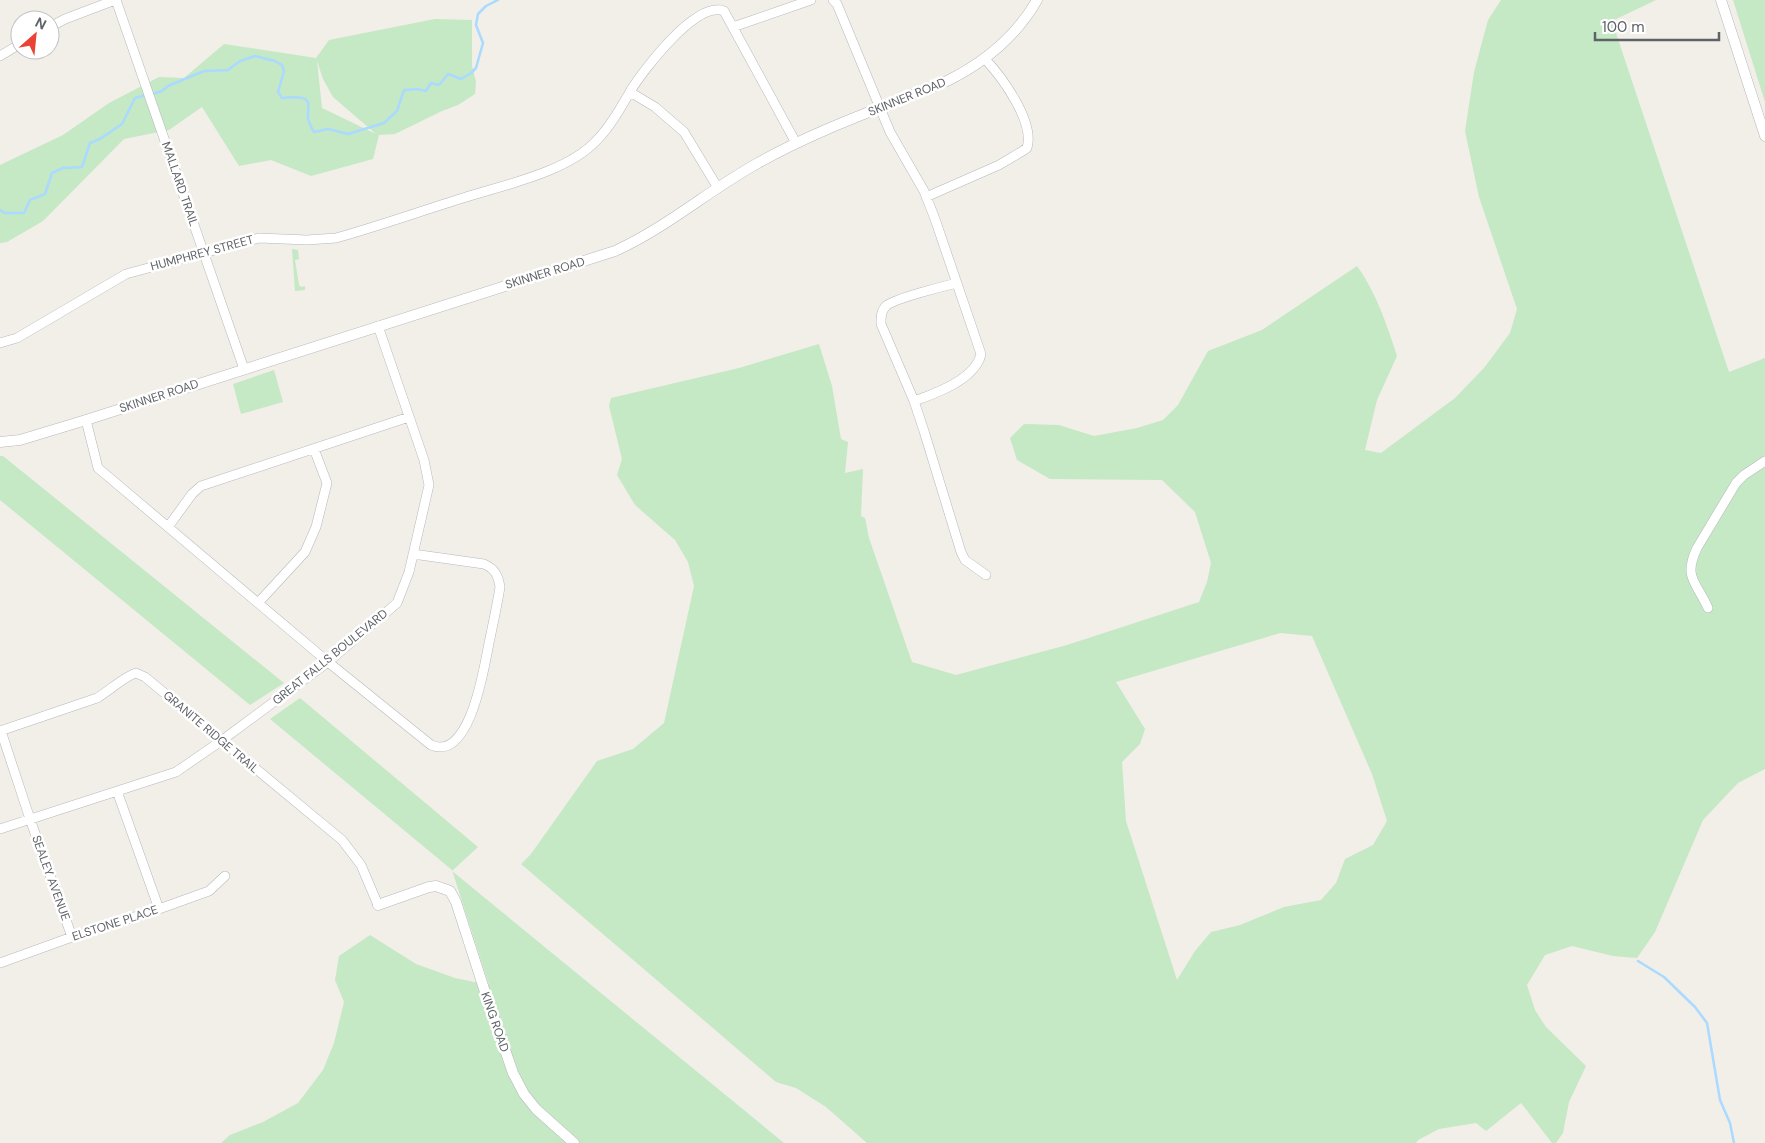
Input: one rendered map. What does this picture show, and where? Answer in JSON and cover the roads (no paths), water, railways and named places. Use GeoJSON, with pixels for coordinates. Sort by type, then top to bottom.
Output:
{"type":"FeatureCollection","features":[{"type":"Feature","properties":{"kind":"street"},"geometry":{"type":"LineString","coordinates":[[60,22],[115,0]]}},
{"type":"Feature","properties":{"kind":"street","name":"MALLARD TRAIL"},"geometry":{"type":"LineString","coordinates":[[115,0],[142,72],[244,369]]}},
{"type":"Feature","properties":{"kind":"street"},"geometry":{"type":"LineString","coordinates":[[733,27],[811,0]]}},
{"type":"Feature","properties":{"kind":"street"},"geometry":{"type":"LineString","coordinates":[[833,0],[837,4],[890,132],[926,197],[981,354],[980,360],[965,376],[948,387],[914,401]]}},
{"type":"Feature","properties":{"kind":"street","name":"SKINNER ROAD"},"geometry":{"type":"LineString","coordinates":[[0,442],[20,440],[86,420],[615,251],[639,240],[756,164],[796,143],[947,81],[985,59],[1020,26],[1037,0]]}},
{"type":"Feature","properties":{"kind":"street"},"geometry":{"type":"LineString","coordinates":[[1721,0],[1765,136]]}},
{"type":"Feature","properties":{"kind":"street"},"geometry":{"type":"LineString","coordinates":[[712,1],[721,6],[796,143]]}},
{"type":"Feature","properties":{"kind":"street","name":"HUMPHREY STREET"},"geometry":{"type":"LineString","coordinates":[[0,343],[17,338],[126,274],[259,238],[307,240],[336,238],[562,166],[587,151],[598,139],[668,33],[685,15]]}},
{"type":"Feature","properties":{"kind":"street"},"geometry":{"type":"LineString","coordinates":[[926,197],[999,164],[1027,148],[1028,135],[1025,122],[1005,83],[985,59]]}},
{"type":"Feature","properties":{"kind":"street"},"geometry":{"type":"LineString","coordinates":[[630,92],[655,107],[684,132],[718,188]]}},
{"type":"Feature","properties":{"kind":"street"},"geometry":{"type":"LineString","coordinates":[[957,283],[891,302],[882,311],[881,324],[914,401],[961,552],[965,560],[986,575]]}},
{"type":"Feature","properties":{"kind":"street","name":"GREAT FALLS BOULEVARD"},"geometry":{"type":"LineString","coordinates":[[0,829],[176,772],[328,662],[398,603],[414,554],[429,485],[424,460],[378,326]]}},
{"type":"Feature","properties":{"kind":"street"},"geometry":{"type":"LineString","coordinates":[[168,527],[200,486],[409,418]]}},
{"type":"Feature","properties":{"kind":"street"},"geometry":{"type":"LineString","coordinates":[[86,420],[98,468],[328,662],[430,744],[438,748],[447,746],[461,734],[472,714],[480,688],[500,587],[498,576],[492,568],[484,564],[414,554]]}},
{"type":"Feature","properties":{"kind":"street"},"geometry":{"type":"LineString","coordinates":[[258,603],[305,552],[316,527],[327,483],[314,449]]}},
{"type":"Feature","properties":{"kind":"street"},"geometry":{"type":"LineString","coordinates":[[1708,608],[1692,580],[1690,570],[1692,559],[1736,483],[1744,474],[1765,461]]}},
{"type":"Feature","properties":{"kind":"street","name":"GRANITE RIDGE TRAIL"},"geometry":{"type":"LineString","coordinates":[[30,819],[1,731],[97,698],[110,691],[130,674],[136,673],[145,677],[342,840],[361,865],[378,905]]}},
{"type":"Feature","properties":{"kind":"street"},"geometry":{"type":"LineString","coordinates":[[117,791],[159,909]]}},
{"type":"Feature","properties":{"kind":"street","name":"SEALEY AVENUE"},"geometry":{"type":"LineString","coordinates":[[30,819],[72,937]]}},
{"type":"Feature","properties":{"kind":"street","name":"ELSTONE PLACE"},"geometry":{"type":"LineString","coordinates":[[0,963],[209,891],[225,876]]}},
{"type":"Feature","properties":{"kind":"street","name":"KING ROAD"},"geometry":{"type":"LineString","coordinates":[[378,905],[429,887],[443,887],[450,891],[456,902],[514,1073],[524,1094],[536,1109],[574,1143]]}},
{"type":"Feature","properties":{"kind":"waterway"},"geometry":{"type":"LineString","coordinates":[[152,94],[204,71],[228,70],[240,61],[255,56],[275,61],[282,65],[284,71],[278,92],[282,98],[297,97],[307,100],[308,119],[314,132],[328,129],[348,134],[384,123],[397,111],[404,90],[417,89],[426,91],[431,83],[439,85],[448,74],[461,79],[471,73],[476,68],[483,43],[476,25],[478,14],[486,6],[498,0]]}},
{"type":"Feature","properties":{"kind":"waterway"},"geometry":{"type":"LineString","coordinates":[[0,210],[5,213],[24,213],[30,200],[45,194],[52,173],[63,168],[82,167],[90,143],[100,139],[122,124],[135,98],[147,95]]}},
{"type":"Feature","properties":{"kind":"waterway"},"geometry":{"type":"LineString","coordinates":[[1638,961],[1664,977],[1695,1007],[1707,1023],[1720,1100],[1730,1123],[1734,1143]]}}]}
